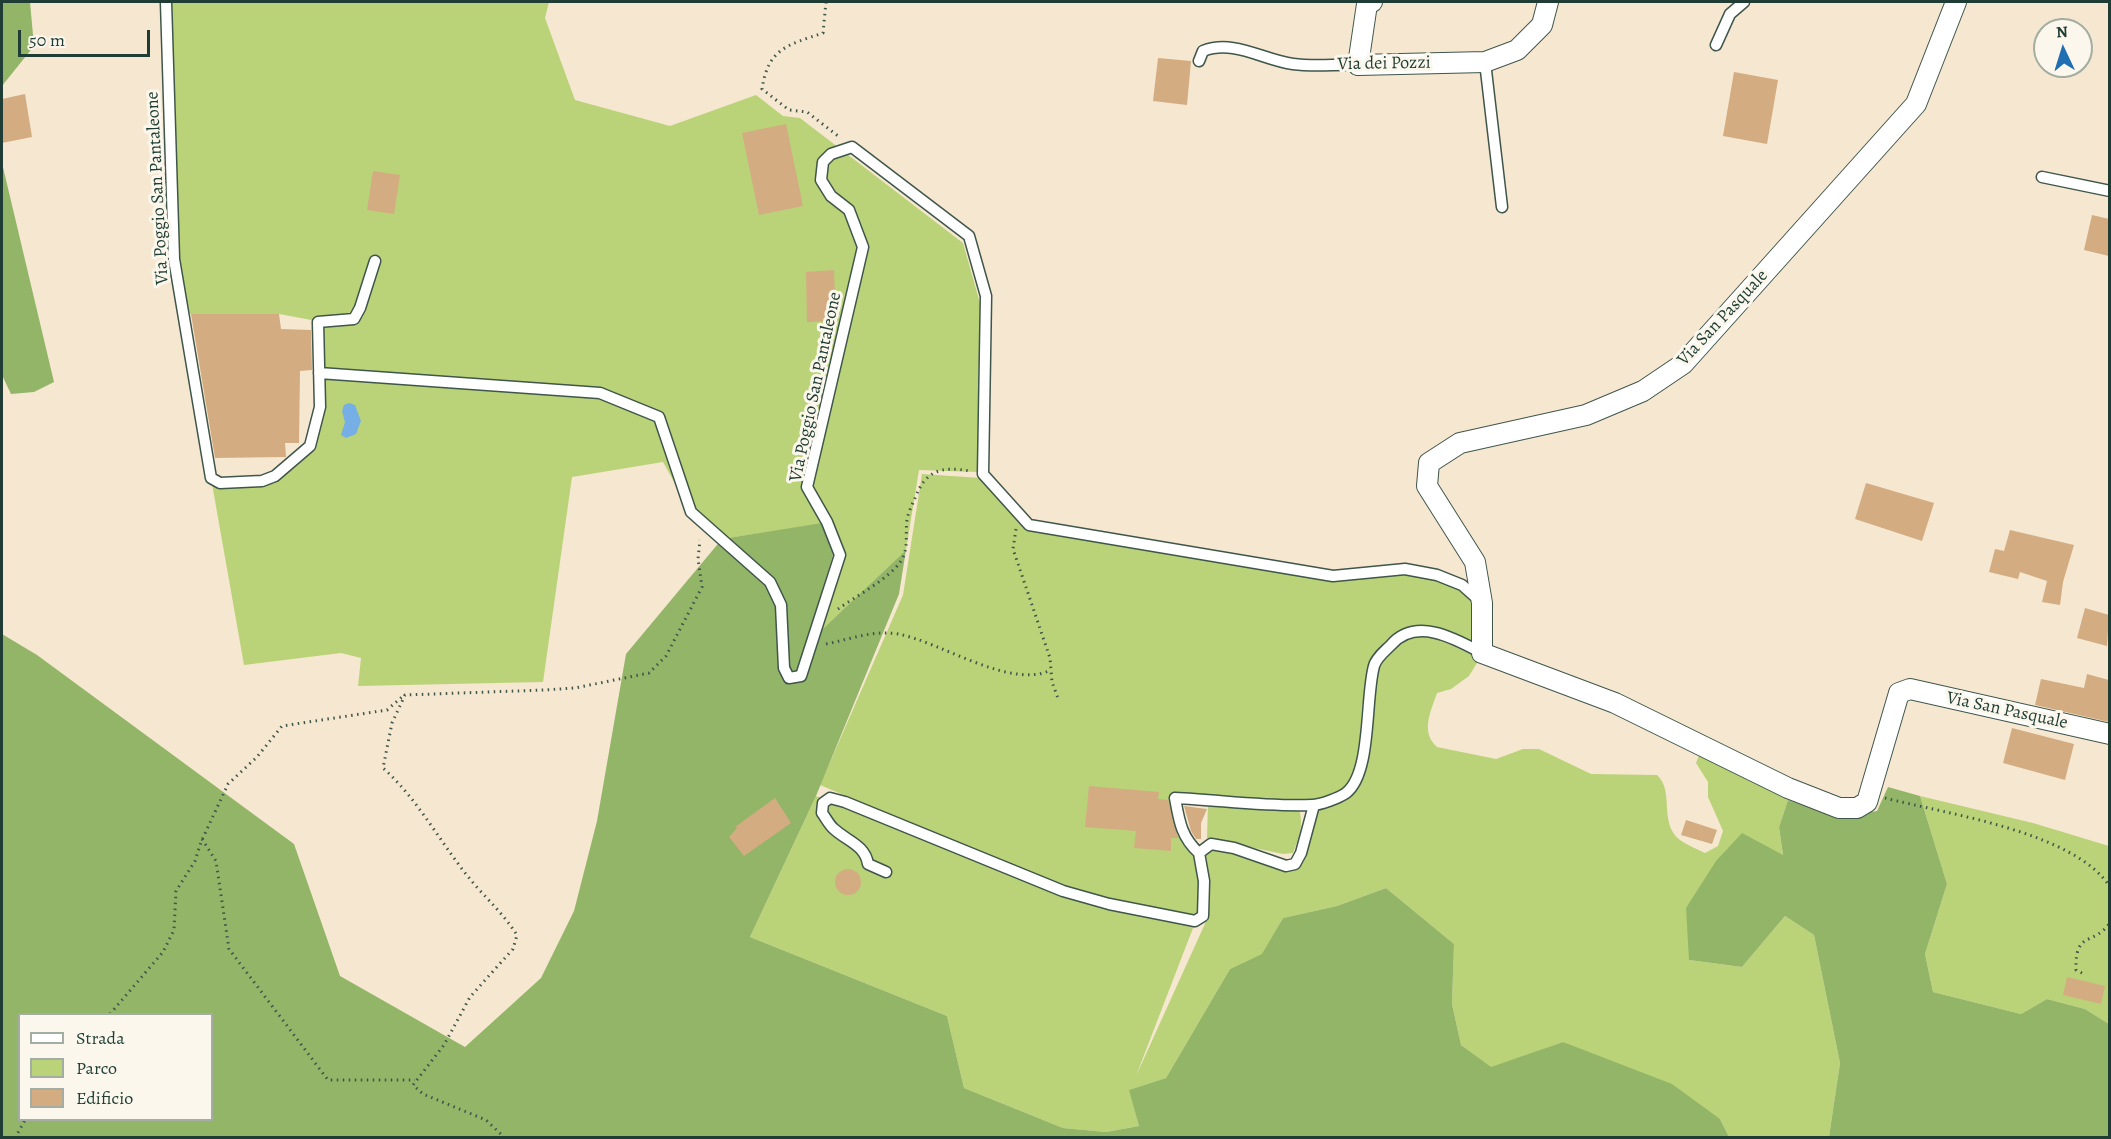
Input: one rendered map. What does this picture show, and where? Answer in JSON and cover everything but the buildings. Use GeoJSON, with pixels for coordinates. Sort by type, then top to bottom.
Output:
{"type":"FeatureCollection","features":[{"type":"Feature","properties":{"kind":"street"},"geometry":{"type":"LineString","coordinates":[[1358,65],[1367,4],[1372,2]]}},
{"type":"Feature","properties":{"kind":"street","name":"Via dei Pozzi"},"geometry":{"type":"LineString","coordinates":[[1358,65],[1485,62],[1517,50],[1542,25],[1548,2]]}},
{"type":"Feature","properties":{"kind":"street","name":"Via San Pasquale"},"geometry":{"type":"LineString","coordinates":[[1482,653],[1482,603],[1475,562],[1427,486],[1429,463],[1460,443],[1586,415],[1643,391],[1683,364],[1916,104],[1956,2]]}},
{"type":"Feature","properties":{"kind":"street"},"geometry":{"type":"LineString","coordinates":[[1482,653],[1615,703],[1788,788],[1839,808],[1857,808],[1867,802],[1869,794]]}},
{"type":"Feature","properties":{"kind":"street","name":"Via San Pasquale"},"geometry":{"type":"LineString","coordinates":[[1869,794],[1899,693],[1910,689],[2109,734]]}},
{"type":"Feature","properties":{"kind":"lane","name":"Via Poggio San Pantaleone"},"geometry":{"type":"LineString","coordinates":[[166,2],[174,259],[211,478],[220,483],[261,481],[275,476],[310,446],[320,407],[319,373],[600,393],[659,417],[691,512],[770,582],[781,605],[784,668],[789,678],[801,676],[840,555],[827,522],[807,487],[863,247],[849,210],[831,196],[821,180],[823,162],[831,154],[852,147]]}},
{"type":"Feature","properties":{"kind":"lane"},"geometry":{"type":"LineString","coordinates":[[1716,45],[1730,14],[1744,2]]}},
{"type":"Feature","properties":{"kind":"lane","name":"Via dei Pozzi"},"geometry":{"type":"LineString","coordinates":[[1199,61],[1203,51],[1215,46],[1228,46],[1293,64],[1358,65]]}},
{"type":"Feature","properties":{"kind":"lane"},"geometry":{"type":"LineString","coordinates":[[1485,62],[1502,207]]}},
{"type":"Feature","properties":{"kind":"lane"},"geometry":{"type":"LineString","coordinates":[[852,147],[969,237],[986,296],[983,474],[1029,525],[1333,576],[1405,569],[1437,575],[1462,585],[1482,603]]}},
{"type":"Feature","properties":{"kind":"lane"},"geometry":{"type":"LineString","coordinates":[[2042,177],[2109,191]]}},
{"type":"Feature","properties":{"kind":"lane"},"geometry":{"type":"LineString","coordinates":[[319,373],[318,322],[354,319],[360,308],[375,261]]}},
{"type":"Feature","properties":{"kind":"lane"},"geometry":{"type":"LineString","coordinates":[[886,872],[868,864],[867,855],[860,847],[832,828],[822,813],[824,803],[830,798],[846,802],[1063,891],[1109,904],[1195,921],[1203,916],[1204,881],[1199,853],[1188,843],[1181,830],[1175,798],[1314,805],[1346,792],[1359,774],[1375,663],[1395,640],[1412,632],[1432,631],[1482,653]]}},
{"type":"Feature","properties":{"kind":"lane"},"geometry":{"type":"LineString","coordinates":[[1199,853],[1211,844],[1234,848],[1286,867],[1295,864],[1301,853],[1314,805]]}},
{"type":"Feature","properties":{"kind":"path"},"geometry":{"type":"LineString","coordinates":[[826,2],[823,33],[774,54],[765,69],[762,89],[789,110],[807,112],[852,147]]}},
{"type":"Feature","properties":{"kind":"path"},"geometry":{"type":"LineString","coordinates":[[817,631],[837,610],[892,571],[902,560],[908,541],[907,520],[922,482],[936,471],[956,469],[983,474]]}},
{"type":"Feature","properties":{"kind":"path"},"geometry":{"type":"LineString","coordinates":[[1020,516],[1013,549],[1050,658],[1052,682],[1059,701]]}},
{"type":"Feature","properties":{"kind":"path"},"geometry":{"type":"LineString","coordinates":[[111,1013],[163,952],[174,930],[176,891],[195,861],[202,839],[228,784],[257,757],[282,726],[387,710],[405,695],[575,688],[649,674],[666,656],[702,587],[698,559],[699,535],[707,526]]}},
{"type":"Feature","properties":{"kind":"path"},"geometry":{"type":"LineString","coordinates":[[812,647],[868,633],[896,634],[916,638],[956,656],[1019,675],[1033,676],[1051,670]]}},
{"type":"Feature","properties":{"kind":"path"},"geometry":{"type":"LineString","coordinates":[[405,695],[392,723],[383,768],[402,786],[474,884],[505,916],[517,935],[513,949],[470,997],[444,1045],[413,1085],[423,1094],[486,1120],[505,1137]]}},
{"type":"Feature","properties":{"kind":"path"},"geometry":{"type":"LineString","coordinates":[[1869,794],[2040,837],[2077,856],[2096,870],[2109,887]]}},
{"type":"Feature","properties":{"kind":"path"},"geometry":{"type":"LineString","coordinates":[[202,839],[216,861],[229,949],[328,1080],[416,1080]]}},
{"type":"Feature","properties":{"kind":"path"},"geometry":{"type":"LineString","coordinates":[[2082,974],[2076,970],[2076,954],[2082,941],[2103,932],[2109,923]]}},
{"type":"Feature","properties":{"kind":"path"},"geometry":{"type":"LineString","coordinates":[[15,1137],[24,1121]]}},
{"type":"Feature","properties":{"kind":"green space"},"geometry":{"type":"Polygon","coordinates":[[[2,2],[30,2],[34,46],[2,86],[2,2]]]}},
{"type":"Feature","properties":{"kind":"green space"},"geometry":{"type":"Polygon","coordinates":[[[166,2],[549,2],[545,18],[575,100],[670,126],[756,95],[783,116],[800,118],[963,243],[980,303],[977,472],[919,470],[906,550],[815,637],[840,555],[827,523],[722,539],[691,512],[663,462],[572,477],[543,682],[358,686],[361,658],[341,653],[244,665],[211,478],[262,481],[310,446],[316,428],[317,321],[279,314],[190,314],[174,247],[166,2]]]}},
{"type":"Feature","properties":{"kind":"green space"},"geometry":{"type":"Polygon","coordinates":[[[2,163],[54,382],[34,392],[11,394],[2,375],[2,163]]]}},
{"type":"Feature","properties":{"kind":"green space"},"geometry":{"type":"Polygon","coordinates":[[[922,474],[981,478],[1027,529],[1333,581],[1405,573],[1435,579],[1460,588],[1478,605],[1478,647],[1411,627],[1371,662],[1362,707],[1359,753],[1355,772],[1344,789],[1313,801],[1171,794],[1177,831],[1184,846],[1195,855],[1200,882],[1199,914],[1194,917],[1064,888],[820,785],[903,595],[922,474]]]}},
{"type":"Feature","properties":{"kind":"green space"},"geometry":{"type":"Polygon","coordinates":[[[822,523],[833,555],[806,645],[906,550],[899,594],[816,796],[750,937],[947,1016],[964,1088],[1063,1128],[1106,1132],[1139,1126],[1129,1090],[1166,1078],[1230,969],[1262,954],[1283,918],[1337,906],[1386,888],[1454,944],[1452,1004],[1461,1045],[1491,1067],[1563,1042],[1672,1084],[1720,1119],[1729,1137],[2,1137],[2,634],[37,655],[294,844],[340,976],[465,1047],[541,978],[574,911],[597,821],[626,654],[722,539],[822,523]]]}},
{"type":"Feature","properties":{"kind":"green space"},"geometry":{"type":"Polygon","coordinates":[[[1431,636],[1480,658],[1469,676],[1451,689],[1437,693],[1428,728],[1429,735],[1437,747],[1496,759],[1523,749],[1539,749],[1591,774],[1657,775],[1665,790],[1668,816],[1673,833],[1683,842],[1705,853],[1718,846],[1723,831],[1708,797],[1708,782],[1696,763],[1700,753],[1788,800],[1779,827],[1783,856],[1689,960],[1742,967],[1785,916],[1814,935],[1840,1063],[1829,1137],[1729,1137],[1720,1119],[1563,1042],[1491,1068],[1461,1045],[1452,1004],[1454,944],[1386,888],[1337,906],[1283,918],[1263,954],[1230,969],[1166,1078],[1130,1090],[1139,1126],[1106,1132],[1063,1128],[964,1088],[947,1016],[750,937],[816,796],[1061,896],[1108,909],[1196,927],[1193,928],[1136,1076],[1208,917],[1209,881],[1205,855],[1212,850],[1235,854],[1286,872],[1299,868],[1306,855],[1318,810],[1349,797],[1363,780],[1369,757],[1376,679],[1385,657],[1402,642],[1431,636]]]}},
{"type":"Feature","properties":{"kind":"green space"},"geometry":{"type":"Polygon","coordinates":[[[1888,787],[1920,796],[1947,884],[1925,954],[1933,992],[2021,1014],[2047,999],[2085,1009],[2109,1024],[2109,1137],[1829,1137],[1840,1063],[1814,935],[1785,916],[1742,967],[1689,960],[1686,908],[1716,861],[1742,833],[1783,855],[1779,827],[1788,800],[1837,817],[1877,811],[1888,787]]]}},
{"type":"Feature","properties":{"kind":"green space"},"geometry":{"type":"Polygon","coordinates":[[[1920,796],[2033,823],[2109,846],[2109,1024],[2085,1009],[2047,999],[2021,1014],[1933,992],[1925,954],[1947,884],[1920,796]]]}},
{"type":"Feature","properties":{"kind":"green space"},"geometry":{"type":"Polygon","coordinates":[[[1208,803],[1299,809],[1301,826],[1293,853],[1283,854],[1207,838],[1208,803]]]}},
{"type":"Feature","properties":{"kind":"water"},"geometry":{"type":"Polygon","coordinates":[[[349,403],[355,405],[361,421],[356,434],[346,438],[341,435],[345,422],[342,411],[344,405],[349,403]]]}}]}
